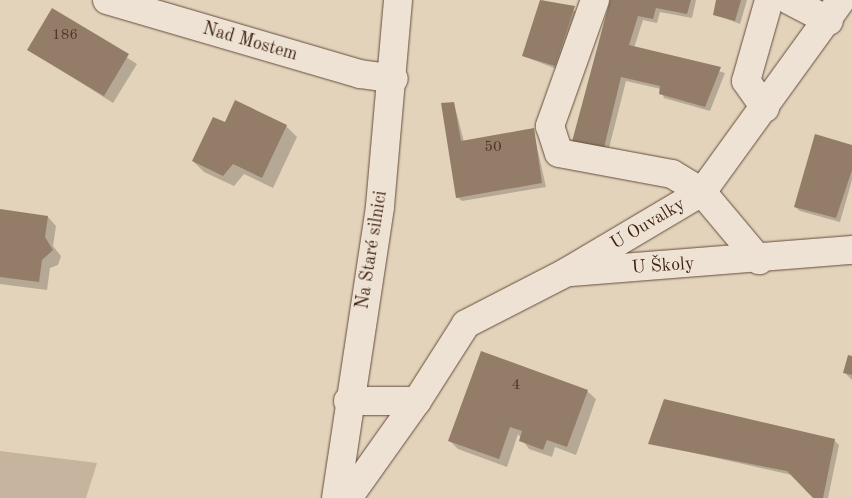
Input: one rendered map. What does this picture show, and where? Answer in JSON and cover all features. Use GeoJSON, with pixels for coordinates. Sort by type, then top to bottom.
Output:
{"type":"FeatureCollection","features":[{"type":"Feature","properties":{"kind":"street","name":"Nad Mostem"},"geometry":{"type":"LineString","coordinates":[[108,0],[360,74],[394,79]]}},
{"type":"Feature","properties":{"kind":"street","name":"Na Staré silnici"},"geometry":{"type":"LineString","coordinates":[[336,498],[348,401],[380,206],[394,79],[398,0]]}},
{"type":"Feature","properties":{"kind":"street"},"geometry":{"type":"LineString","coordinates":[[595,0],[550,126],[559,154],[642,166],[672,174],[702,192],[760,260]]}},
{"type":"Feature","properties":{"kind":"street"},"geometry":{"type":"LineString","coordinates":[[765,108],[746,81],[769,0]]}},
{"type":"Feature","properties":{"kind":"street"},"geometry":{"type":"LineString","coordinates":[[789,0],[835,11]]}},
{"type":"Feature","properties":{"kind":"street","name":"U Ouvalky"},"geometry":{"type":"LineString","coordinates":[[348,498],[417,401],[466,324],[567,272],[702,192],[835,11]]}},
{"type":"Feature","properties":{"kind":"street","name":"U Školy"},"geometry":{"type":"LineString","coordinates":[[567,272],[760,260],[852,250]]}},
{"type":"Feature","properties":{"kind":"street"},"geometry":{"type":"LineString","coordinates":[[348,401],[417,401]]}},
{"type":"Feature","properties":{"kind":"shaded area"},"geometry":{"type":"Polygon","coordinates":[[[0,451],[97,463],[86,498],[0,498],[0,451]]]}},
{"type":"Feature","properties":{"kind":"building"},"geometry":{"type":"Polygon","coordinates":[[[540,0],[575,6],[555,66],[522,56],[540,0]]]}},
{"type":"Feature","properties":{"kind":"building"},"geometry":{"type":"Polygon","coordinates":[[[610,0],[691,0],[687,14],[656,8],[653,19],[638,16],[629,45],[721,67],[705,107],[659,94],[660,86],[621,77],[602,156],[570,149],[610,0]]]}},
{"type":"Feature","properties":{"kind":"building"},"geometry":{"type":"Polygon","coordinates":[[[716,0],[741,0],[735,21],[713,15],[716,0]]]}},
{"type":"Feature","properties":{"kind":"building"},"geometry":{"type":"Polygon","coordinates":[[[52,8],[129,54],[104,96],[27,50],[52,8]]]}},
{"type":"Feature","properties":{"kind":"building"},"geometry":{"type":"Polygon","coordinates":[[[235,100],[287,125],[262,178],[233,164],[223,176],[192,161],[213,117],[225,122],[235,100]]]}},
{"type":"Feature","properties":{"kind":"building"},"geometry":{"type":"Polygon","coordinates":[[[454,102],[461,141],[534,128],[542,183],[456,198],[441,103],[454,102]]]}},
{"type":"Feature","properties":{"kind":"building"},"geometry":{"type":"Polygon","coordinates":[[[815,134],[852,145],[852,170],[836,218],[794,207],[815,134]]]}},
{"type":"Feature","properties":{"kind":"building"},"geometry":{"type":"Polygon","coordinates":[[[0,209],[48,216],[45,237],[53,250],[42,260],[39,282],[0,277],[0,209]]]}},
{"type":"Feature","properties":{"kind":"building"},"geometry":{"type":"Polygon","coordinates":[[[481,351],[588,390],[567,447],[547,440],[543,450],[519,441],[522,431],[510,427],[499,459],[448,441],[481,351]]]}},
{"type":"Feature","properties":{"kind":"building"},"geometry":{"type":"Polygon","coordinates":[[[848,355],[852,356],[852,375],[843,373],[848,355]]]}},
{"type":"Feature","properties":{"kind":"building"},"geometry":{"type":"Polygon","coordinates":[[[664,399],[835,439],[823,498],[813,498],[787,471],[648,444],[664,399]]]}}]}
